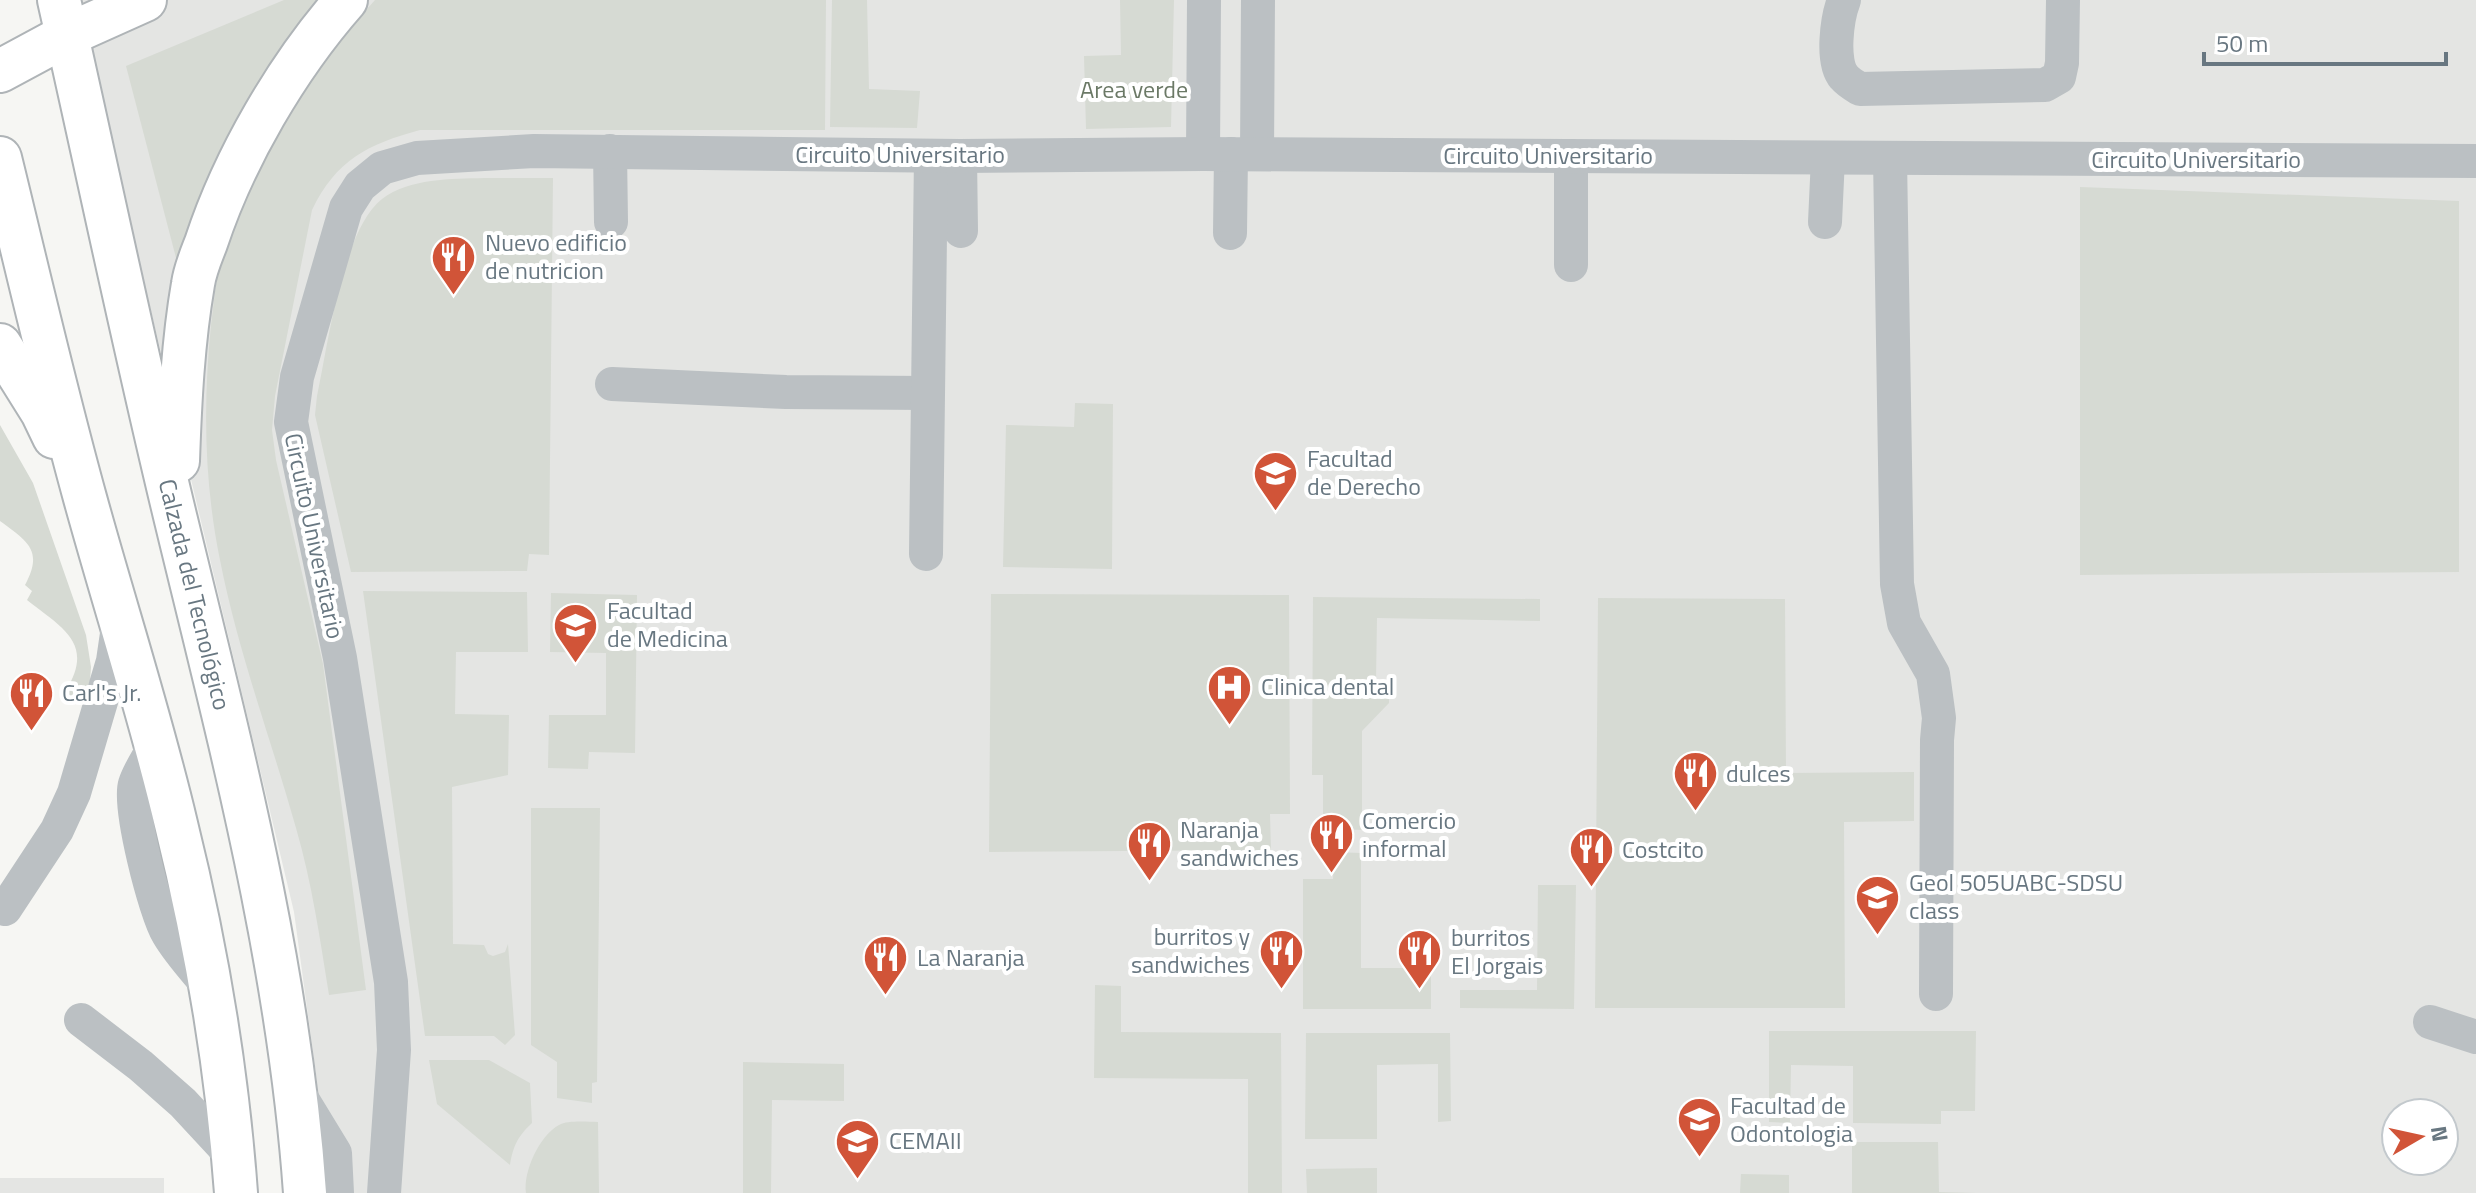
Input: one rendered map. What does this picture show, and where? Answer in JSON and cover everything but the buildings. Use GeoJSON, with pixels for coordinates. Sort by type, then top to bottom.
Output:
{"type":"FeatureCollection","features":[{"type":"Feature","properties":{"kind":"main road"},"geometry":{"type":"LineString","coordinates":[[0,71],[63,17],[145,0]]}},
{"type":"Feature","properties":{"kind":"main road"},"geometry":{"type":"LineString","coordinates":[[176,518],[181,379],[193,281],[201,256],[213,220],[275,97],[324,25],[346,0]]}},
{"type":"Feature","properties":{"kind":"main road","name":"Calzada del Tecnológico"},"geometry":{"type":"LineString","coordinates":[[63,17],[265,897],[296,1089],[305,1193]]}},
{"type":"Feature","properties":{"kind":"main road"},"geometry":{"type":"LineString","coordinates":[[0,158],[85,499],[120,616],[183,853],[212,991],[235,1175]]}},
{"type":"Feature","properties":{"kind":"main road"},"geometry":{"type":"LineString","coordinates":[[0,345],[42,412],[85,499]]}},
{"type":"Feature","properties":{"kind":"street"},"geometry":{"type":"LineString","coordinates":[[1204,0],[1230,154],[1230,233]]}},
{"type":"Feature","properties":{"kind":"street"},"geometry":{"type":"LineString","coordinates":[[1230,154],[1258,0]]}},
{"type":"Feature","properties":{"kind":"street"},"geometry":{"type":"LineString","coordinates":[[1844,0],[1837,17],[1838,67],[1845,79],[1860,89],[2045,85],[2059,77],[2062,63],[2063,0]]}},
{"type":"Feature","properties":{"kind":"street"},"geometry":{"type":"LineString","coordinates":[[610,151],[611,222]]}},
{"type":"Feature","properties":{"kind":"street","name":"Circuito Universitario"},"geometry":{"type":"LineString","coordinates":[[384,1193],[394,1050],[391,982],[340,658],[291,422],[297,377],[346,208],[360,186],[382,168],[417,158],[454,155],[610,151],[945,156],[1230,154],[2476,161]]}},
{"type":"Feature","properties":{"kind":"street"},"geometry":{"type":"LineString","coordinates":[[945,156],[961,231]]}},
{"type":"Feature","properties":{"kind":"street"},"geometry":{"type":"LineString","coordinates":[[926,554],[927,393],[945,156]]}},
{"type":"Feature","properties":{"kind":"street"},"geometry":{"type":"LineString","coordinates":[[1571,156],[1571,265]]}},
{"type":"Feature","properties":{"kind":"street"},"geometry":{"type":"LineString","coordinates":[[1825,222],[1828,158]]}},
{"type":"Feature","properties":{"kind":"street"},"geometry":{"type":"LineString","coordinates":[[1890,158],[1897,584],[1904,623],[1933,674],[1939,718],[1936,994]]}},
{"type":"Feature","properties":{"kind":"street"},"geometry":{"type":"LineString","coordinates":[[612,384],[786,392],[927,393]]}},
{"type":"Feature","properties":{"kind":"street"},"geometry":{"type":"LineString","coordinates":[[5,909],[57,830],[74,793],[113,661],[120,616]]}},
{"type":"Feature","properties":{"kind":"street"},"geometry":{"type":"LineString","coordinates":[[81,1020],[183,1103],[235,1175]]}},
{"type":"Feature","properties":{"kind":"street"},"geometry":{"type":"LineString","coordinates":[[2430,1022],[2476,1037]]}},
{"type":"Feature","properties":{"kind":"street"},"geometry":{"type":"LineString","coordinates":[[296,1089],[335,1153],[337,1193]]}},
{"type":"Feature","properties":{"kind":"shaded area"},"geometry":{"type":"Polygon","coordinates":[[[77,0],[2476,0],[2476,1193],[324,1193],[316,1074],[294,912],[77,0]]]}},
{"type":"Feature","properties":{"kind":"shaded area"},"geometry":{"type":"Polygon","coordinates":[[[0,1178],[164,1178],[164,1193],[0,1193],[0,1178]]]}},
{"type":"Feature","properties":{"kind":"green space"},"geometry":{"type":"Polygon","coordinates":[[[284,0],[327,0],[181,277],[126,66],[284,0]]]}},
{"type":"Feature","properties":{"kind":"green space"},"geometry":{"type":"Polygon","coordinates":[[[375,0],[826,0],[825,130],[420,130],[385,141],[356,156],[343,166],[321,193],[312,210],[275,396],[272,430],[276,460],[323,664],[366,990],[329,995],[302,849],[245,662],[220,560],[208,472],[207,384],[218,275],[249,188],[265,154],[305,89],[375,0]]]}},
{"type":"Feature","properties":{"kind":"green space"},"geometry":{"type":"Polygon","coordinates":[[[832,0],[867,0],[869,89],[920,91],[917,128],[830,127],[832,0]]]}},
{"type":"Feature","properties":{"kind":"green space","name":"Area verde"},"geometry":{"type":"Polygon","coordinates":[[[1120,0],[1174,0],[1171,127],[1086,129],[1084,56],[1121,55],[1120,0]]]}},
{"type":"Feature","properties":{"kind":"green space"},"geometry":{"type":"Polygon","coordinates":[[[553,178],[549,555],[529,554],[527,571],[351,572],[315,415],[339,290],[347,262],[368,214],[393,192],[418,183],[458,179],[553,178]]]}},
{"type":"Feature","properties":{"kind":"green space"},"geometry":{"type":"Polygon","coordinates":[[[2080,187],[2459,201],[2459,572],[2080,575],[2080,187]]]}},
{"type":"Feature","properties":{"kind":"green space"},"geometry":{"type":"Polygon","coordinates":[[[1075,403],[1113,404],[1112,569],[1003,567],[1006,425],[1074,427],[1075,403]]]}},
{"type":"Feature","properties":{"kind":"green space"},"geometry":{"type":"Polygon","coordinates":[[[0,425],[33,483],[86,635],[90,681],[80,702],[65,692],[74,675],[76,649],[63,628],[27,600],[32,591],[25,585],[33,555],[25,541],[0,521],[0,425]]]}},
{"type":"Feature","properties":{"kind":"green space"},"geometry":{"type":"Polygon","coordinates":[[[363,591],[527,592],[528,652],[456,652],[455,714],[509,715],[508,775],[452,787],[453,944],[484,945],[488,954],[493,956],[505,952],[508,944],[515,1035],[505,1045],[494,1036],[425,1036],[363,591]]]}},
{"type":"Feature","properties":{"kind":"green space"},"geometry":{"type":"Polygon","coordinates":[[[551,593],[637,595],[635,753],[589,752],[588,769],[548,768],[549,715],[606,715],[606,653],[550,652],[551,593]]]}},
{"type":"Feature","properties":{"kind":"green space"},"geometry":{"type":"Polygon","coordinates":[[[991,594],[1289,595],[1290,814],[1270,814],[1271,850],[989,852],[991,594]]]}},
{"type":"Feature","properties":{"kind":"green space"},"geometry":{"type":"Polygon","coordinates":[[[1313,597],[1540,599],[1540,621],[1377,618],[1376,680],[1389,681],[1389,703],[1362,731],[1362,830],[1334,829],[1334,814],[1323,814],[1323,775],[1312,775],[1313,597]]]}},
{"type":"Feature","properties":{"kind":"green space"},"geometry":{"type":"Polygon","coordinates":[[[1598,598],[1785,599],[1786,773],[1914,772],[1914,821],[1844,822],[1845,1008],[1595,1008],[1598,598]]]}},
{"type":"Feature","properties":{"kind":"green space"},"geometry":{"type":"Polygon","coordinates":[[[531,808],[600,808],[597,1082],[592,1083],[592,1103],[557,1098],[557,1062],[531,1045],[531,808]]]}},
{"type":"Feature","properties":{"kind":"green space"},"geometry":{"type":"Polygon","coordinates":[[[1334,852],[1361,853],[1361,968],[1431,968],[1431,1009],[1303,1009],[1303,879],[1333,879],[1334,852]]]}},
{"type":"Feature","properties":{"kind":"green space"},"geometry":{"type":"Polygon","coordinates":[[[1538,885],[1576,885],[1574,1009],[1460,1008],[1460,990],[1537,990],[1538,885]]]}},
{"type":"Feature","properties":{"kind":"green space"},"geometry":{"type":"Polygon","coordinates":[[[1095,985],[1121,986],[1121,1032],[1281,1033],[1282,1193],[1248,1193],[1248,1079],[1094,1078],[1095,985]]]}},
{"type":"Feature","properties":{"kind":"green space"},"geometry":{"type":"Polygon","coordinates":[[[1769,1031],[1976,1031],[1975,1111],[1941,1111],[1941,1124],[1853,1123],[1853,1066],[1791,1065],[1790,1123],[1769,1122],[1769,1031]]]}},
{"type":"Feature","properties":{"kind":"green space"},"geometry":{"type":"Polygon","coordinates":[[[1306,1033],[1450,1033],[1451,1121],[1438,1122],[1438,1064],[1377,1065],[1377,1139],[1305,1139],[1306,1033]]]}},
{"type":"Feature","properties":{"kind":"green space"},"geometry":{"type":"Polygon","coordinates":[[[429,1060],[489,1060],[530,1083],[532,1123],[517,1142],[510,1165],[437,1104],[429,1060]]]}},
{"type":"Feature","properties":{"kind":"green space"},"geometry":{"type":"Polygon","coordinates":[[[743,1062],[844,1064],[844,1101],[772,1100],[771,1193],[743,1193],[743,1062]]]}},
{"type":"Feature","properties":{"kind":"green space"},"geometry":{"type":"Polygon","coordinates":[[[567,1122],[598,1122],[599,1193],[526,1193],[527,1175],[534,1155],[552,1130],[567,1122]]]}},
{"type":"Feature","properties":{"kind":"green space"},"geometry":{"type":"Polygon","coordinates":[[[1852,1142],[1938,1142],[1939,1192],[1977,1193],[1852,1193],[1852,1142]]]}},
{"type":"Feature","properties":{"kind":"green space"},"geometry":{"type":"Polygon","coordinates":[[[1377,1168],[1377,1193],[1307,1193],[1306,1169],[1377,1168]]]}},
{"type":"Feature","properties":{"kind":"green space"},"geometry":{"type":"Polygon","coordinates":[[[1741,1174],[1789,1175],[1789,1193],[1740,1193],[1741,1174]]]}},
{"type":"Feature","properties":{"kind":"place","name":"Nuevo edificio de nutricion"},"geometry":{"type":"Point","coordinates":[454,296]}},
{"type":"Feature","properties":{"kind":"place","name":"Facultad de Derecho"},"geometry":{"type":"Point","coordinates":[1276,512]}},
{"type":"Feature","properties":{"kind":"place","name":"Facultad de Medicina"},"geometry":{"type":"Point","coordinates":[576,664]}},
{"type":"Feature","properties":{"kind":"place","name":"Clinica dental"},"geometry":{"type":"Point","coordinates":[1230,726]}},
{"type":"Feature","properties":{"kind":"place","name":"Carl's Jr."},"geometry":{"type":"Point","coordinates":[31,732]}},
{"type":"Feature","properties":{"kind":"place","name":"dulces"},"geometry":{"type":"Point","coordinates":[1695,813]}},
{"type":"Feature","properties":{"kind":"place","name":"Comercio informal"},"geometry":{"type":"Point","coordinates":[1331,874]}},
{"type":"Feature","properties":{"kind":"place","name":"Naranja sandwiches"},"geometry":{"type":"Point","coordinates":[1149,883]}},
{"type":"Feature","properties":{"kind":"place","name":"Costcito"},"geometry":{"type":"Point","coordinates":[1591,889]}},
{"type":"Feature","properties":{"kind":"place","name":"Geol 505UABC-SDSU class"},"geometry":{"type":"Point","coordinates":[1878,936]}},
{"type":"Feature","properties":{"kind":"place","name":"burritos y sandwiches"},"geometry":{"type":"Point","coordinates":[1281,990]}},
{"type":"Feature","properties":{"kind":"place","name":"burritos El Jorgais"},"geometry":{"type":"Point","coordinates":[1420,991]}},
{"type":"Feature","properties":{"kind":"place","name":"La Naranja"},"geometry":{"type":"Point","coordinates":[886,997]}},
{"type":"Feature","properties":{"kind":"place","name":"Facultad de Odontologia"},"geometry":{"type":"Point","coordinates":[1699,1159]}},
{"type":"Feature","properties":{"kind":"place","name":"CEMAII"},"geometry":{"type":"Point","coordinates":[858,1180]}}]}
